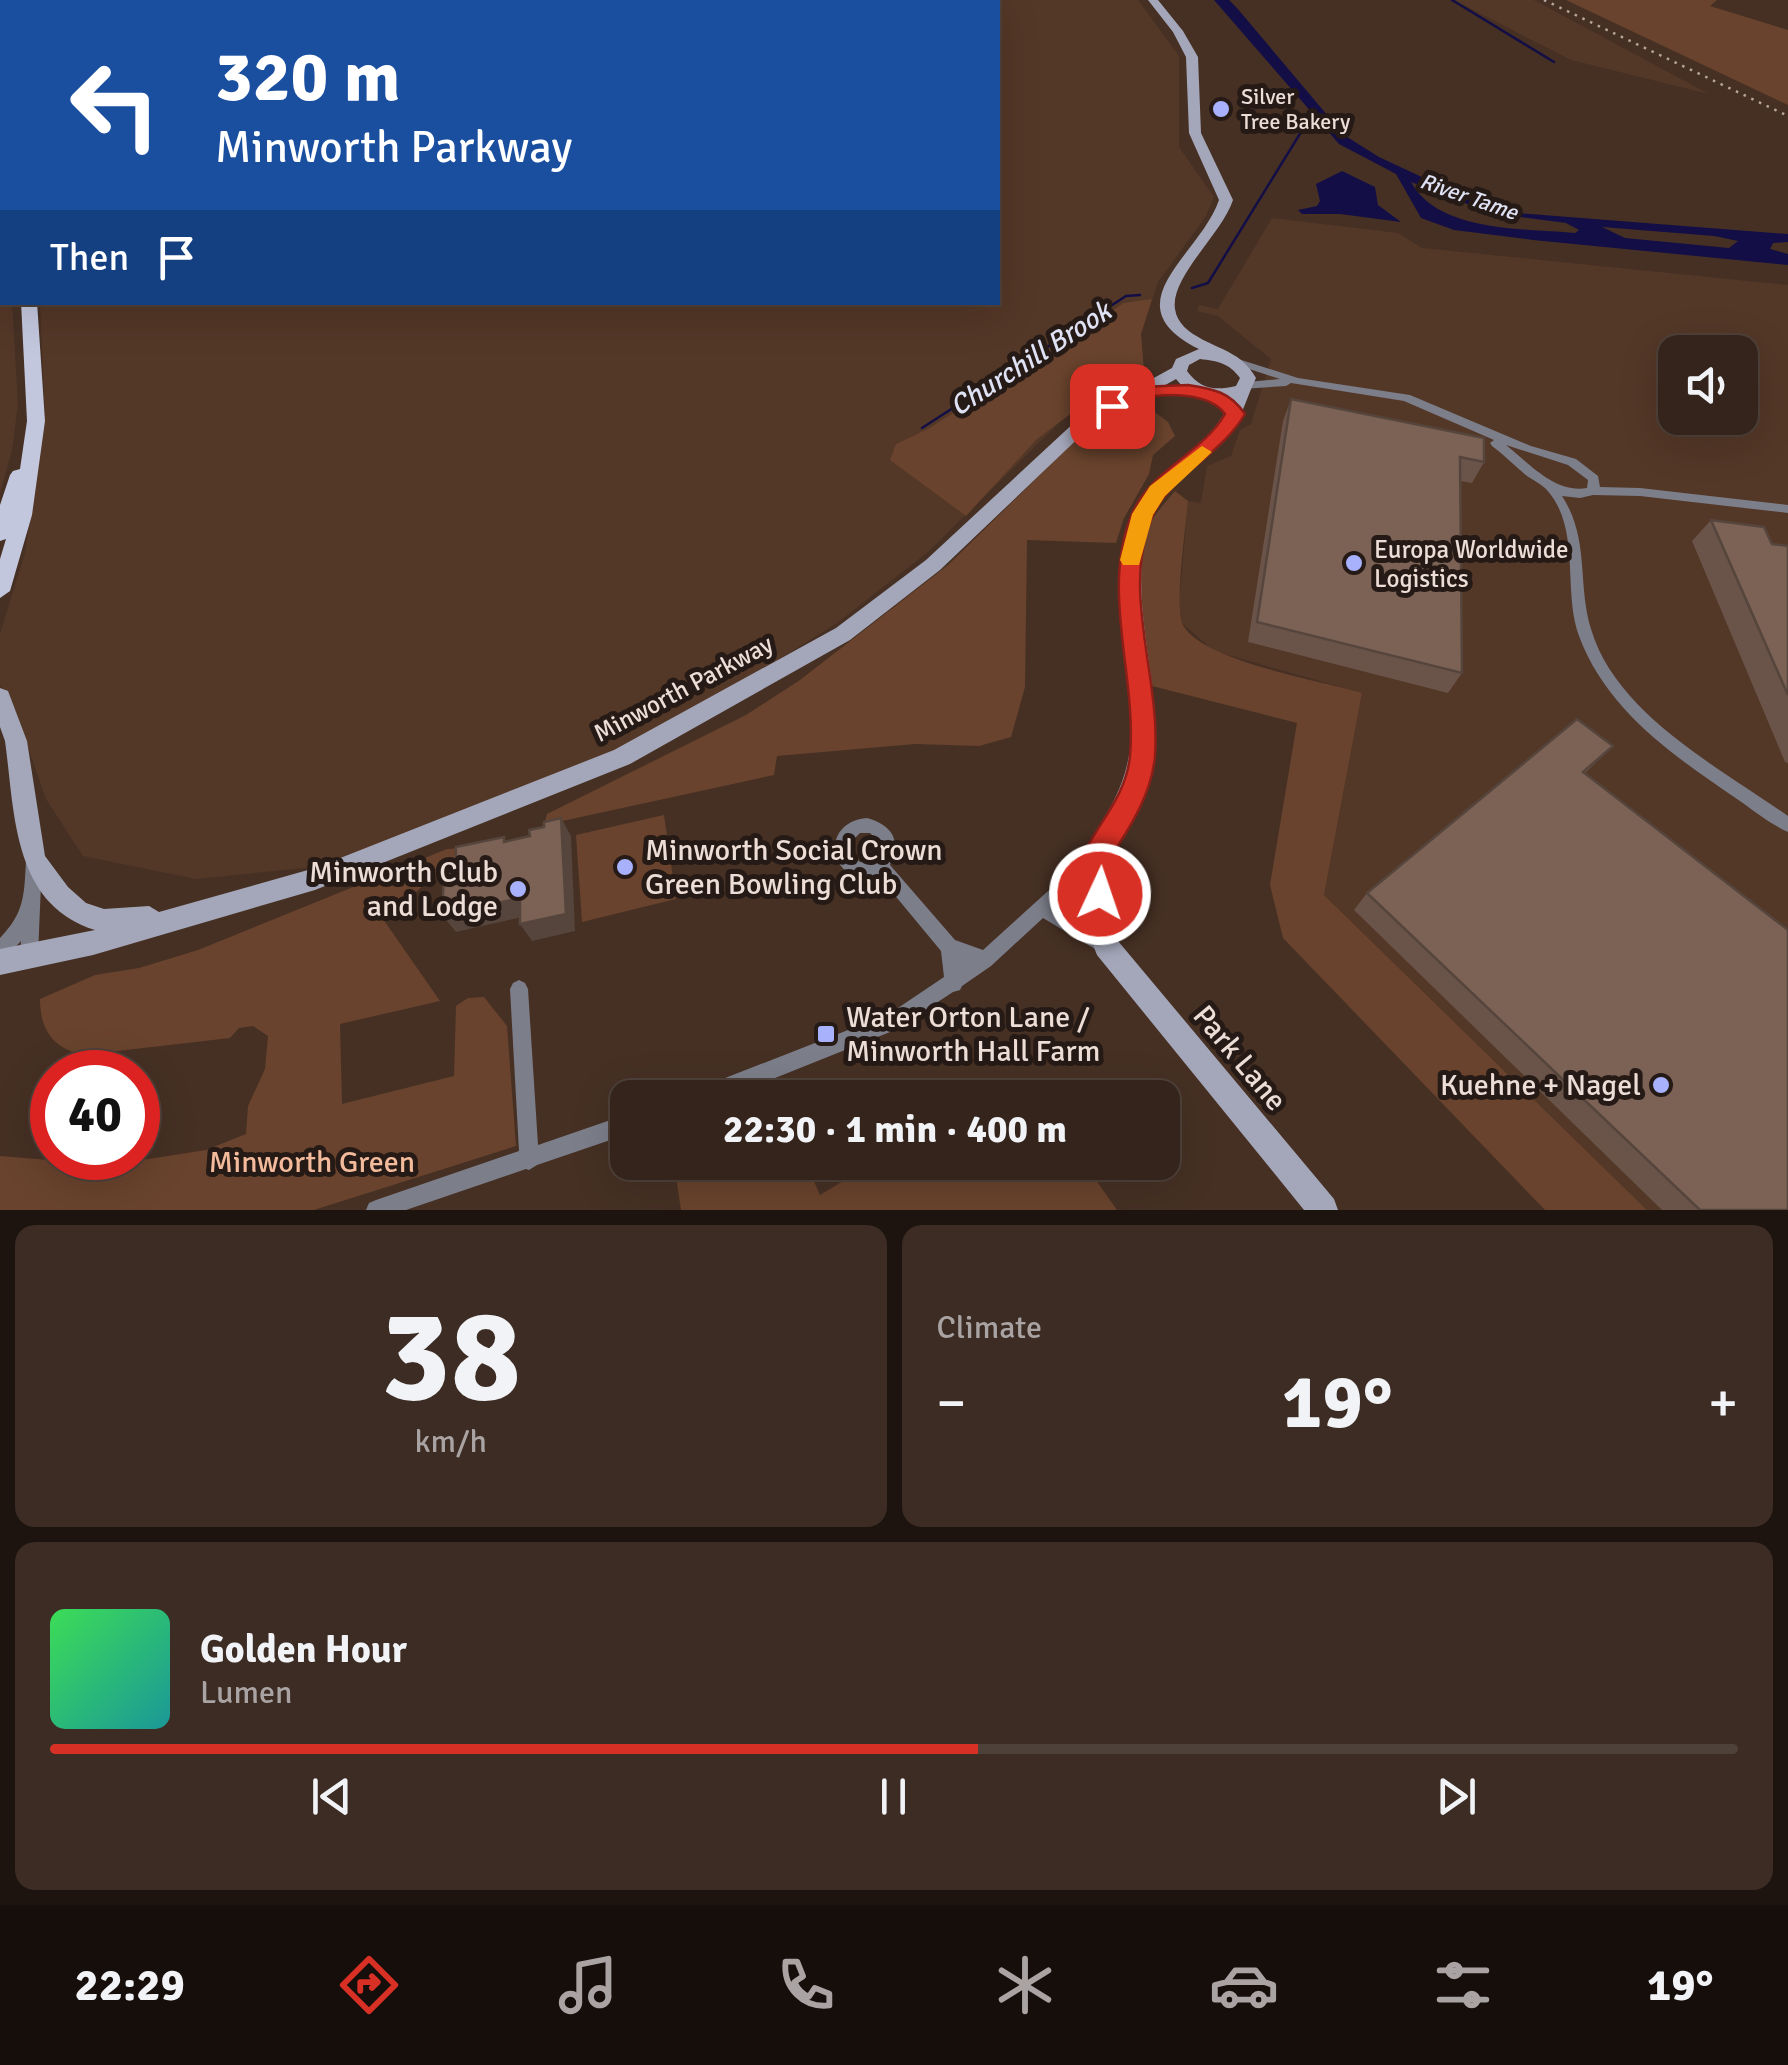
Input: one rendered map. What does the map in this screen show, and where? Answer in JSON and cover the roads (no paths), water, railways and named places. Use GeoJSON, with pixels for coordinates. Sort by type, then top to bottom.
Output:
{"type":"FeatureCollection","features":[{"type":"Feature","properties":{"kind":"main road"},"geometry":{"type":"LineString","coordinates":[[0,591],[24,515],[36,420],[29,305]]}},
{"type":"Feature","properties":{"kind":"main road"},"geometry":{"type":"LineString","coordinates":[[0,534],[36,420]]}},
{"type":"Feature","properties":{"kind":"main road"},"geometry":{"type":"LineString","coordinates":[[0,562],[24,515]]}},
{"type":"Feature","properties":{"kind":"street"},"geometry":{"type":"LineString","coordinates":[[1153,0],[1178,31],[1192,57],[1195,133],[1226,200],[1220,218],[1167,294],[1172,322],[1183,336],[1231,359],[1296,381],[1406,398],[1640,492]]}},
{"type":"Feature","properties":{"kind":"street"},"geometry":{"type":"LineString","coordinates":[[1183,336],[1183,380],[1227,402],[1235,414]]}},
{"type":"Feature","properties":{"kind":"street"},"geometry":{"type":"LineString","coordinates":[[745,1080],[895,1022],[954,984],[986,960],[1095,859],[1126,810],[1142,760],[1142,690],[1128,576],[1142,514],[1158,491],[1224,433],[1244,388],[1244,369],[1231,359],[1198,354],[1180,366]]}},
{"type":"Feature","properties":{"kind":"street","name":"Minworth Parkway"},"geometry":{"type":"LineString","coordinates":[[0,962],[94,944],[315,879],[622,758],[842,634],[932,565],[1083,424],[1180,366]]}},
{"type":"Feature","properties":{"kind":"street"},"geometry":{"type":"LineString","coordinates":[[1244,388],[1296,381]]}},
{"type":"Feature","properties":{"kind":"street","name":"Minworth Parkway"},"geometry":{"type":"LineString","coordinates":[[1140,393],[1208,394],[1244,388]]}},
{"type":"Feature","properties":{"kind":"street"},"geometry":{"type":"LineString","coordinates":[[1480,430],[1546,482],[1571,494],[1640,492],[1788,509]]}},
{"type":"Feature","properties":{"kind":"street"},"geometry":{"type":"LineString","coordinates":[[1561,459],[1541,464],[1546,482],[1571,522],[1583,628],[1590,650],[1616,691],[1650,725],[1788,825]]}},
{"type":"Feature","properties":{"kind":"street"},"geometry":{"type":"LineString","coordinates":[[1571,522],[1591,492],[1594,479],[1582,467]]}},
{"type":"Feature","properties":{"kind":"street","name":"Minworth Parkway"},"geometry":{"type":"LineString","coordinates":[[2,711],[16,740],[34,860],[59,895],[78,913],[104,921],[186,916]]}},
{"type":"Feature","properties":{"kind":"street"},"geometry":{"type":"LineString","coordinates":[[1095,859],[1102,874],[1100,894],[1106,946]]}},
{"type":"Feature","properties":{"kind":"street"},"geometry":{"type":"LineString","coordinates":[[29,955],[34,860]]}},
{"type":"Feature","properties":{"kind":"street"},"geometry":{"type":"LineString","coordinates":[[880,865],[949,947],[986,960]]}},
{"type":"Feature","properties":{"kind":"street"},"geometry":{"type":"LineString","coordinates":[[0,951],[15,935],[32,904]]}},
{"type":"Feature","properties":{"kind":"street","name":"Park Lane"},"geometry":{"type":"LineString","coordinates":[[1043,909],[1106,946],[1324,1210]]}},
{"type":"Feature","properties":{"kind":"street"},"geometry":{"type":"LineString","coordinates":[[949,947],[954,984]]}},
{"type":"Feature","properties":{"kind":"street"},"geometry":{"type":"LineString","coordinates":[[519,989],[529,1160]]}},
{"type":"Feature","properties":{"kind":"street"},"geometry":{"type":"LineString","coordinates":[[376,1210],[610,1131]]}},
{"type":"Feature","properties":{"kind":"waterway"},"geometry":{"type":"LineString","coordinates":[[1452,0],[1554,62]]}},
{"type":"Feature","properties":{"kind":"waterway","name":"Churchill Brook"},"geometry":{"type":"LineString","coordinates":[[1192,288],[1208,283],[1314,111]]}},
{"type":"Feature","properties":{"kind":"waterway","name":"Churchill Brook"},"geometry":{"type":"LineString","coordinates":[[922,428],[1126,296],[1140,295]]}},
{"type":"Feature","properties":{"kind":"railway"},"geometry":{"type":"LineString","coordinates":[[1544,0],[1788,116]]}},
{"type":"Feature","properties":{"kind":"place","name":"Silver Tree Bakery"},"geometry":{"type":"Point","coordinates":[1221,109]}},
{"type":"Feature","properties":{"kind":"place","name":"Europa Worldwide Logistics"},"geometry":{"type":"Point","coordinates":[1354,563]}},
{"type":"Feature","properties":{"kind":"place","name":"Minworth Social Crown Green Bowling Club"},"geometry":{"type":"Point","coordinates":[625,867]}},
{"type":"Feature","properties":{"kind":"place","name":"Minworth Club and Lodge"},"geometry":{"type":"Point","coordinates":[518,889]}},
{"type":"Feature","properties":{"kind":"place","name":"Water Orton Lane / Minworth Hall Farm"},"geometry":{"type":"Point","coordinates":[826,1034]}},
{"type":"Feature","properties":{"kind":"place","name":"Kuehne + Nagel"},"geometry":{"type":"Point","coordinates":[1661,1085]}},
{"type":"Feature","properties":{"kind":"water label","name":"River Tame"},"geometry":{"type":"Point","coordinates":[1469,196]}},
{"type":"Feature","properties":{"kind":"park label","name":"Minworth Green"},"geometry":{"type":"Point","coordinates":[312,1162]}}]}
